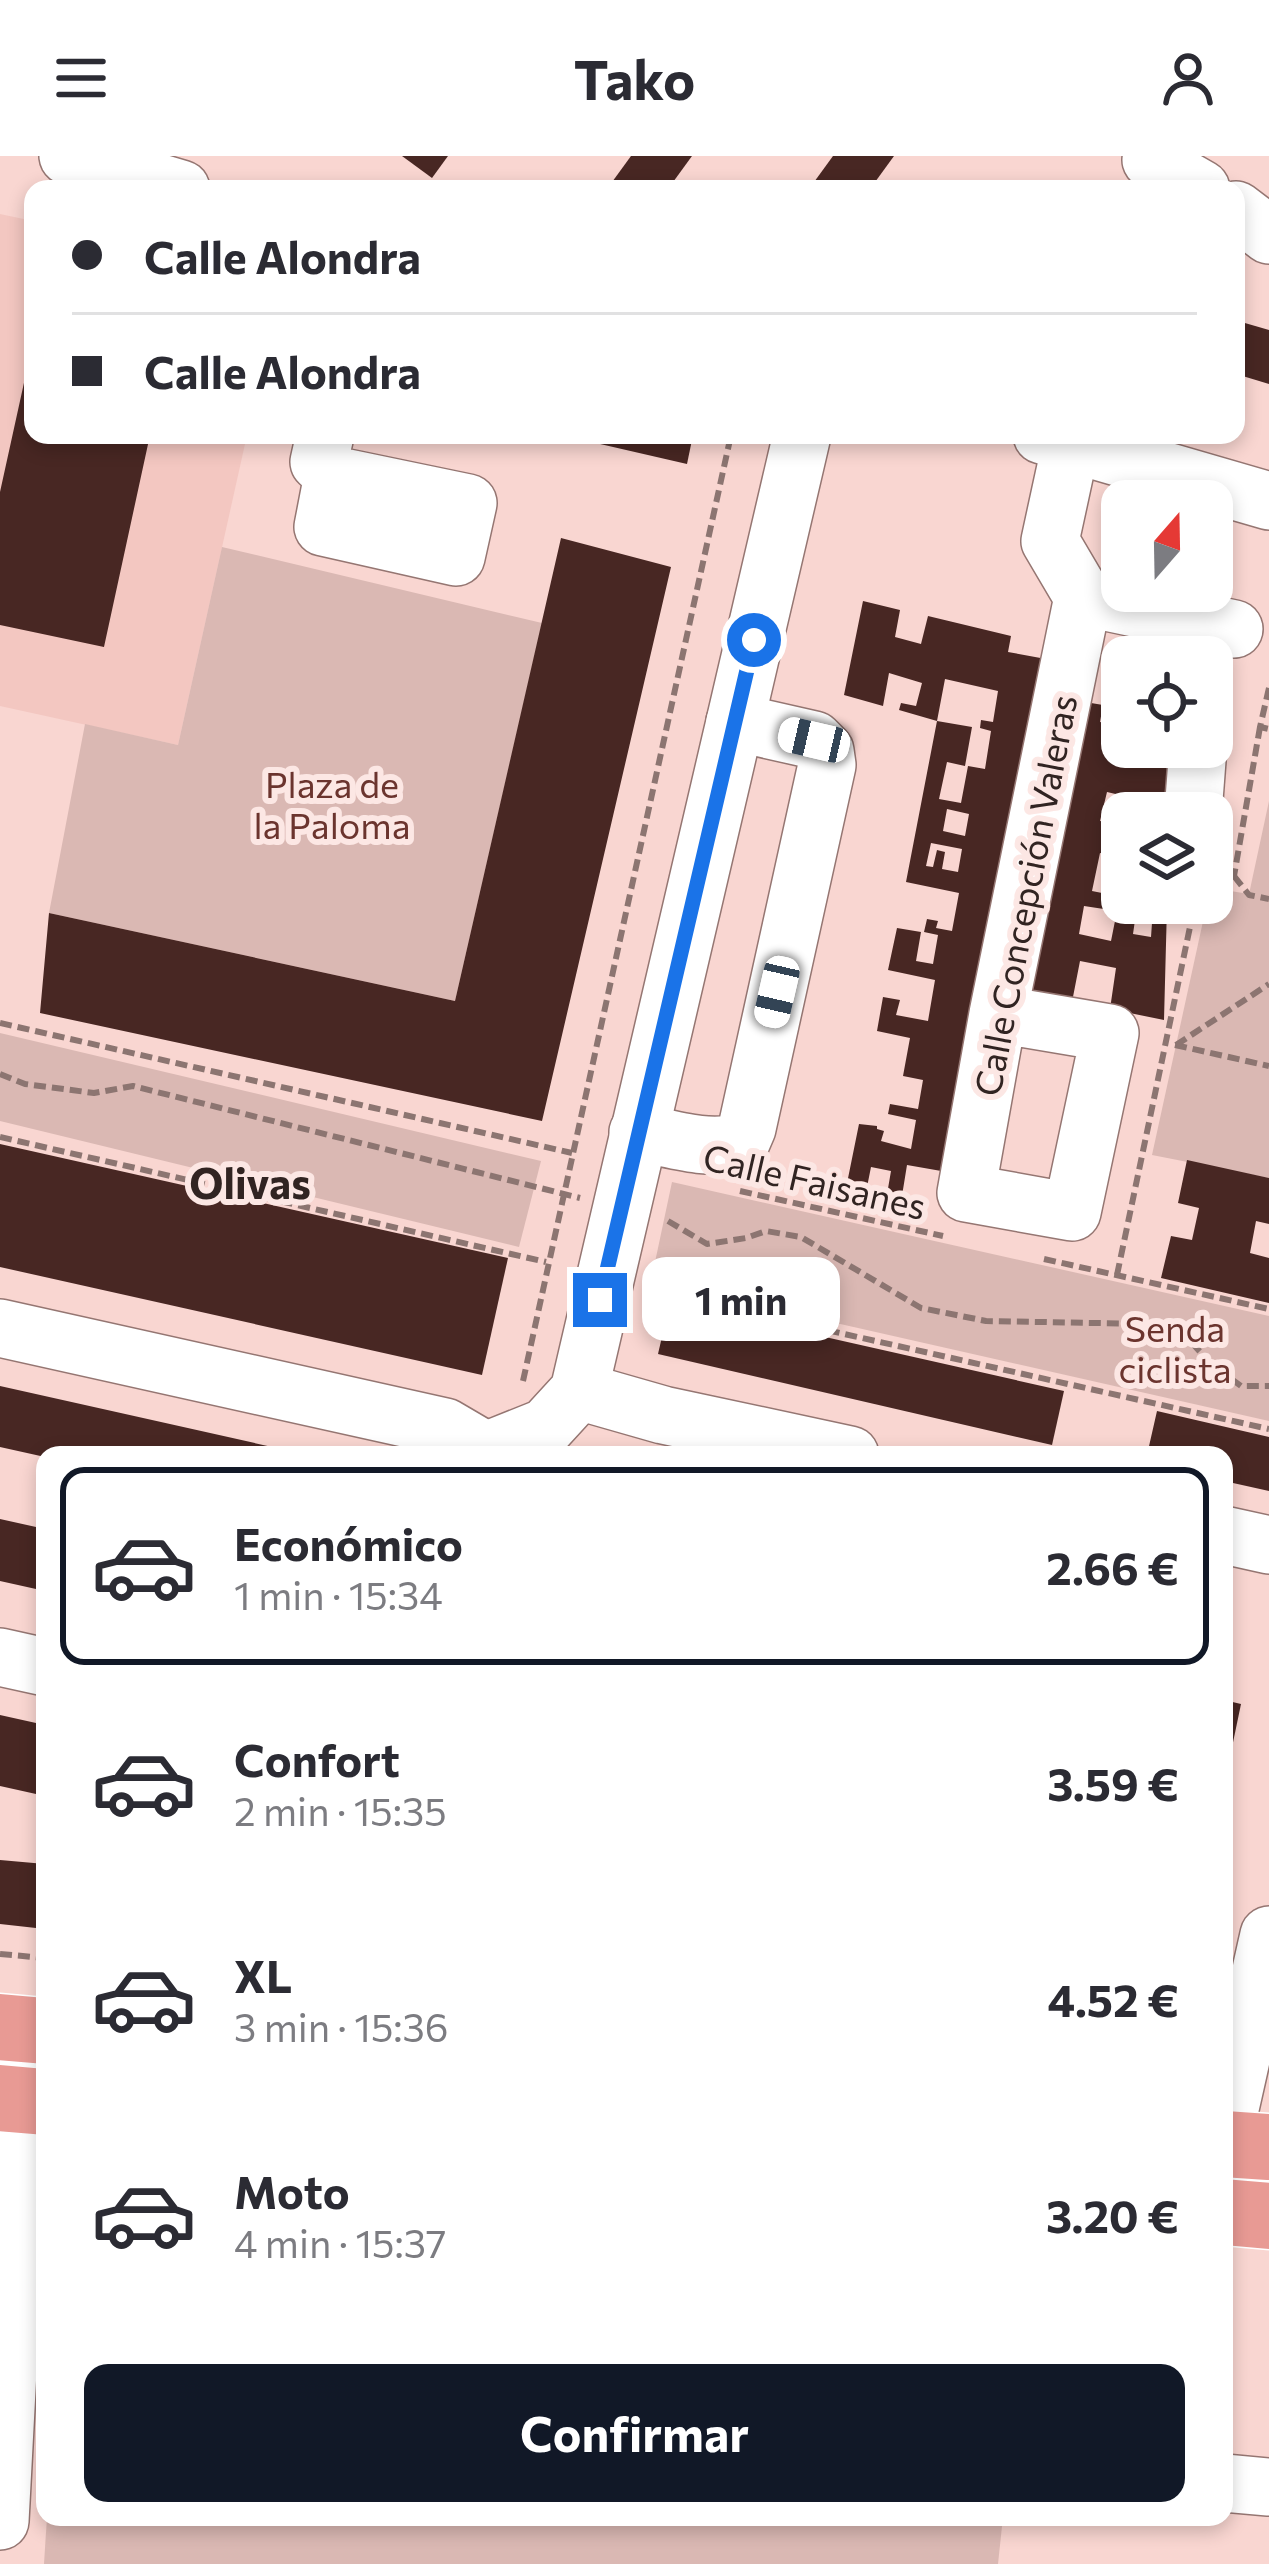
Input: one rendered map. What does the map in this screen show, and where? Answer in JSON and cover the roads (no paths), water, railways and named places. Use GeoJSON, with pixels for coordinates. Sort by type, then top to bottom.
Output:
{"type":"FeatureCollection","features":[{"type":"Feature","properties":{"kind":"main road"},"geometry":{"type":"LineString","coordinates":[[1233,2141],[1269,2147]]}},
{"type":"Feature","properties":{"kind":"main road"},"geometry":{"type":"LineString","coordinates":[[1233,2213],[1269,2216]]}},
{"type":"Feature","properties":{"kind":"street"},"geometry":{"type":"LineString","coordinates":[[68,156],[150,180]]}},
{"type":"Feature","properties":{"kind":"street"},"geometry":{"type":"LineString","coordinates":[[1146,168],[1177,180]]}},
{"type":"Feature","properties":{"kind":"street"},"geometry":{"type":"LineString","coordinates":[[1245,216],[1269,235]]}},
{"type":"Feature","properties":{"kind":"street"},"geometry":{"type":"LineString","coordinates":[[582,1446],[586,1419],[579,1391],[800,444]]}},
{"type":"Feature","properties":{"kind":"street"},"geometry":{"type":"LineString","coordinates":[[1057,444],[1050,541],[1083,597],[1213,636]]}},
{"type":"Feature","properties":{"kind":"street"},"geometry":{"type":"LineString","coordinates":[[1074,444],[1269,501]]}},
{"type":"Feature","properties":{"kind":"street","name":"Calle Concepción Valeras"},"geometry":{"type":"LineString","coordinates":[[1016,1017],[1110,1034],[1072,1212],[974,1210],[1016,1017],[1083,597]]}},
{"type":"Feature","properties":{"kind":"street"},"geometry":{"type":"LineString","coordinates":[[638,1132],[698,1145],[732,1144],[741,1142],[747,1128],[827,765],[825,751],[814,740],[735,722]]}},
{"type":"Feature","properties":{"kind":"street"},"geometry":{"type":"LineString","coordinates":[[0,1328],[446,1427],[478,1446]]}},
{"type":"Feature","properties":{"kind":"street"},"geometry":{"type":"LineString","coordinates":[[508,1446],[546,1427],[579,1391]]}},
{"type":"Feature","properties":{"kind":"street"},"geometry":{"type":"LineString","coordinates":[[579,1391],[663,1415],[808,1446]]}},
{"type":"Feature","properties":{"kind":"street"},"geometry":{"type":"LineString","coordinates":[[1233,1537],[1269,1545]]}},
{"type":"Feature","properties":{"kind":"street"},"geometry":{"type":"LineString","coordinates":[[0,1657],[36,1665]]}},
{"type":"Feature","properties":{"kind":"street"},"geometry":{"type":"LineString","coordinates":[[1233,2098],[1269,1935]]}},
{"type":"Feature","properties":{"kind":"street"},"geometry":{"type":"LineString","coordinates":[[0,2518],[19,2164],[20,2100],[12,2051],[16,2029]]}},
{"type":"Feature","properties":{"kind":"street"},"geometry":{"type":"LineString","coordinates":[[1233,2483],[1269,2487]]}},
{"type":"Feature","properties":{"kind":"district","name":"Olivas"},"geometry":{"type":"Point","coordinates":[250,1182]}},
{"type":"Feature","properties":{"kind":"park label","name":"Plaza de la Paloma"},"geometry":{"type":"Point","coordinates":[332,804]}},
{"type":"Feature","properties":{"kind":"park label","name":"Senda ciclista"},"geometry":{"type":"Point","coordinates":[1175,1348]}}]}
